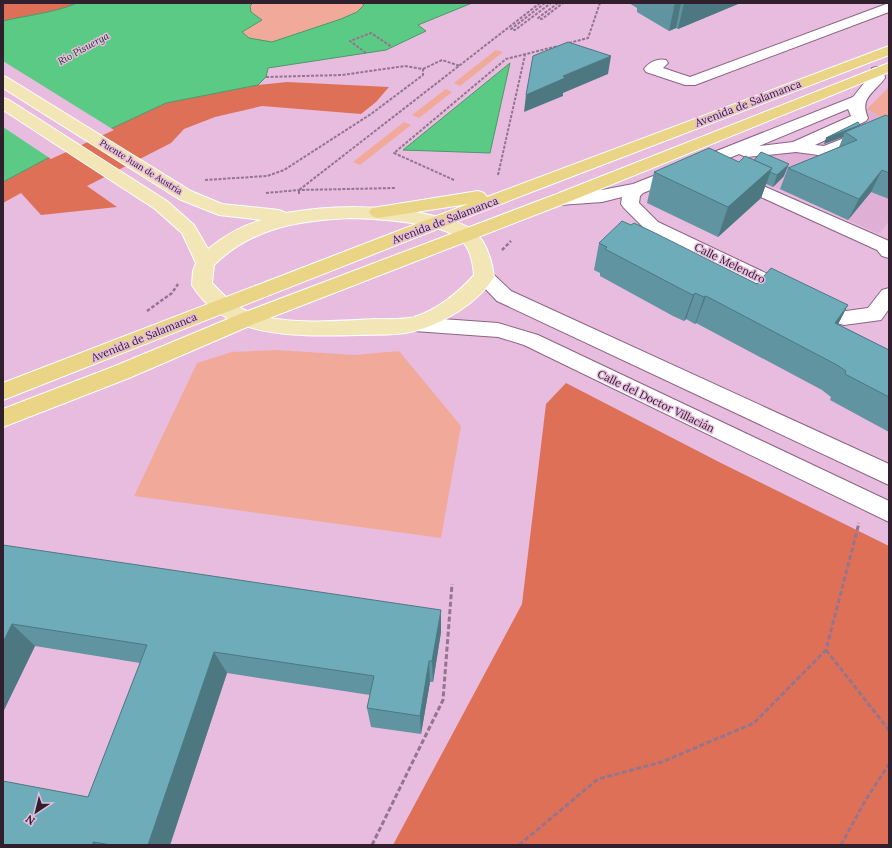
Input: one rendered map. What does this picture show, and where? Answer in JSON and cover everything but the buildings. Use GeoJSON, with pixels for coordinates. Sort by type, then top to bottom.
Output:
{"type":"FeatureCollection","features":[{"type":"Feature","properties":{"kind":"highway","name":"Avenida de Salamanca"},"geometry":{"type":"LineString","coordinates":[[3,392],[437,222],[889,50]]}},
{"type":"Feature","properties":{"kind":"highway","name":"Avenida de Salamanca"},"geometry":{"type":"LineString","coordinates":[[3,418],[122,372],[247,319],[560,199],[883,69]]}},
{"type":"Feature","properties":{"kind":"highway"},"geometry":{"type":"LineString","coordinates":[[378,212],[528,187]]}},
{"type":"Feature","properties":{"kind":"main road","name":"Puente Juan de Austria"},"geometry":{"type":"LineString","coordinates":[[3,81],[185,195],[219,210],[292,218]]}},
{"type":"Feature","properties":{"kind":"main road","name":"Puente Juan de Austria"},"geometry":{"type":"LineString","coordinates":[[3,103],[161,205],[188,229],[195,240],[205,263]]}},
{"type":"Feature","properties":{"kind":"main road"},"geometry":{"type":"LineString","coordinates":[[378,212],[437,222],[466,234],[480,254],[484,277],[469,293],[444,310],[414,324],[330,328],[280,326],[247,319],[222,306],[202,285],[202,274],[205,263],[230,240],[255,228],[292,218],[323,213],[378,212]]}},
{"type":"Feature","properties":{"kind":"street"},"geometry":{"type":"LineString","coordinates":[[661,63],[651,69],[690,82],[889,7]]}},
{"type":"Feature","properties":{"kind":"street","name":"Avenida de Salamanca"},"geometry":{"type":"LineString","coordinates":[[560,199],[602,196],[637,189],[858,100],[883,69]]}},
{"type":"Feature","properties":{"kind":"street"},"geometry":{"type":"LineString","coordinates":[[707,160],[796,147],[826,151],[868,134],[856,109],[858,100]]}},
{"type":"Feature","properties":{"kind":"street"},"geometry":{"type":"LineString","coordinates":[[707,160],[884,246],[889,252]]}},
{"type":"Feature","properties":{"kind":"street","name":"Calle Melendro"},"geometry":{"type":"LineString","coordinates":[[637,189],[631,195],[630,204],[652,226],[844,318],[874,315],[889,295]]}},
{"type":"Feature","properties":{"kind":"street"},"geometry":{"type":"LineString","coordinates":[[484,277],[504,296],[889,475]]}},
{"type":"Feature","properties":{"kind":"street","name":"Calle del Doctor Villacián"},"geometry":{"type":"LineString","coordinates":[[414,324],[498,330],[531,340],[889,512]]}},
{"type":"Feature","properties":{"kind":"path"},"geometry":{"type":"LineString","coordinates":[[299,190],[540,3]]}},
{"type":"Feature","properties":{"kind":"path"},"geometry":{"type":"LineString","coordinates":[[545,3],[511,29],[515,30],[551,3]]}},
{"type":"Feature","properties":{"kind":"path"},"geometry":{"type":"LineString","coordinates":[[558,3],[538,18],[542,19],[562,3]]}},
{"type":"Feature","properties":{"kind":"path"},"geometry":{"type":"LineString","coordinates":[[567,44],[588,38],[600,3]]}},
{"type":"Feature","properties":{"kind":"path"},"geometry":{"type":"LineString","coordinates":[[366,53],[350,41],[371,33],[392,47]]}},
{"type":"Feature","properties":{"kind":"path"},"geometry":{"type":"LineString","coordinates":[[456,180],[394,153],[506,60],[560,46]]}},
{"type":"Feature","properties":{"kind":"path"},"geometry":{"type":"LineString","coordinates":[[498,175],[525,55]]}},
{"type":"Feature","properties":{"kind":"path"},"geometry":{"type":"LineString","coordinates":[[266,77],[342,75],[405,66],[423,69],[442,60],[460,66]]}},
{"type":"Feature","properties":{"kind":"path"},"geometry":{"type":"LineString","coordinates":[[185,195],[204,180],[267,176],[284,170],[371,114],[423,75],[423,69]]}},
{"type":"Feature","properties":{"kind":"path"},"geometry":{"type":"LineString","coordinates":[[262,195],[272,192],[299,190],[401,188]]}},
{"type":"Feature","properties":{"kind":"path"},"geometry":{"type":"LineString","coordinates":[[519,845],[598,778],[662,762],[754,724],[826,650],[856,529]]}},
{"type":"Feature","properties":{"kind":"path"},"geometry":{"type":"LineString","coordinates":[[372,845],[443,700],[452,584]]}},
{"type":"Feature","properties":{"kind":"path"},"geometry":{"type":"LineString","coordinates":[[826,650],[889,730]]}},
{"type":"Feature","properties":{"kind":"path"},"geometry":{"type":"LineString","coordinates":[[841,845],[865,801],[889,764]]}},
{"type":"Feature","properties":{"kind":"shaded area"},"geometry":{"type":"Polygon","coordinates":[[[3,3],[77,3],[50,12],[3,21],[3,3]]]}},
{"type":"Feature","properties":{"kind":"shaded area"},"geometry":{"type":"Polygon","coordinates":[[[253,3],[361,3],[364,5],[357,12],[341,19],[272,42],[249,38],[241,32],[262,20],[251,12],[250,6],[253,3]]]}},
{"type":"Feature","properties":{"kind":"shaded area"},"geometry":{"type":"Polygon","coordinates":[[[496,50],[503,52],[460,86],[454,83],[496,50]]]}},
{"type":"Feature","properties":{"kind":"shaded area"},"geometry":{"type":"Polygon","coordinates":[[[287,82],[389,87],[376,102],[361,114],[262,106],[215,117],[184,129],[171,143],[87,186],[117,207],[41,215],[21,193],[3,203],[3,182],[46,159],[166,103],[258,85],[287,82]]]}},
{"type":"Feature","properties":{"kind":"shaded area"},"geometry":{"type":"Polygon","coordinates":[[[889,87],[889,122],[867,109],[889,87]]]}},
{"type":"Feature","properties":{"kind":"shaded area"},"geometry":{"type":"Polygon","coordinates":[[[446,89],[452,92],[419,118],[412,115],[446,89]]]}},
{"type":"Feature","properties":{"kind":"shaded area"},"geometry":{"type":"Polygon","coordinates":[[[867,109],[889,122],[889,221],[879,234],[729,167],[867,109]]]}},
{"type":"Feature","properties":{"kind":"shaded area"},"geometry":{"type":"Polygon","coordinates":[[[404,122],[411,125],[360,165],[353,162],[404,122]]]}},
{"type":"Feature","properties":{"kind":"shaded area"},"geometry":{"type":"Polygon","coordinates":[[[276,350],[355,355],[399,351],[461,426],[441,538],[134,496],[197,363],[232,352],[276,350]]]}},
{"type":"Feature","properties":{"kind":"shaded area"},"geometry":{"type":"Polygon","coordinates":[[[566,383],[721,463],[889,546],[889,845],[393,845],[522,604],[546,404],[566,383]]]}},
{"type":"Feature","properties":{"kind":"water","name":"Río Pisuerga"},"geometry":{"type":"Polygon","coordinates":[[[77,3],[253,3],[250,6],[251,12],[262,20],[242,32],[249,38],[272,42],[341,19],[357,12],[364,5],[361,3],[472,3],[418,25],[426,31],[386,50],[268,68],[266,77],[258,85],[166,103],[46,159],[3,182],[3,21],[50,12],[77,3]]]}},
{"type":"Feature","properties":{"kind":"water"},"geometry":{"type":"Polygon","coordinates":[[[510,63],[490,153],[403,150],[510,63]]]}},
{"type":"Feature","properties":{"kind":"pier"},"geometry":{"type":"Polygon","coordinates":[[[3,61],[114,130],[51,159],[3,127],[3,61]]]}}]}
